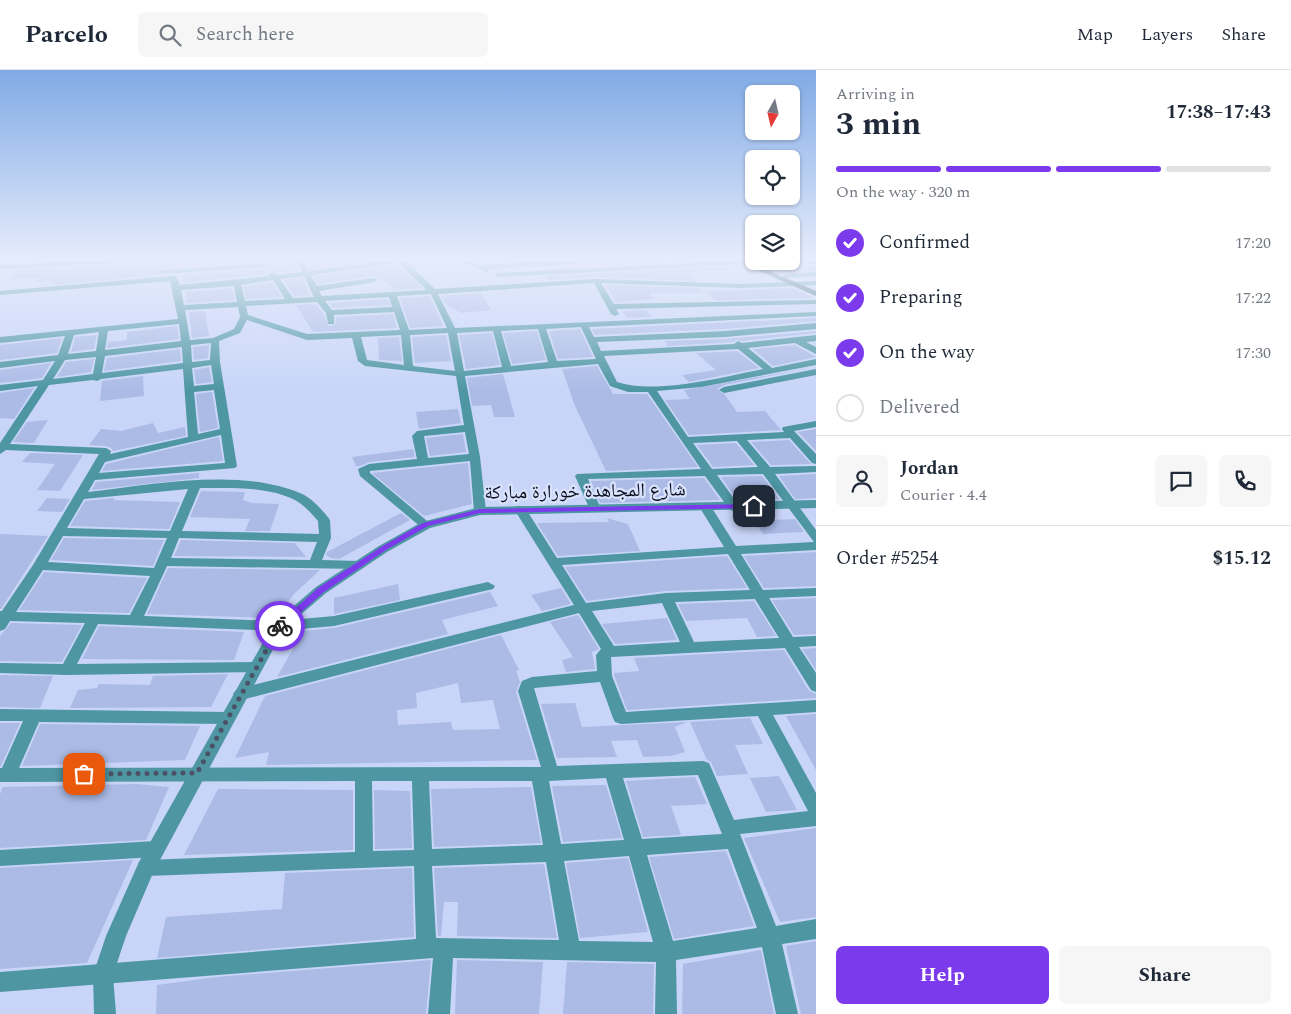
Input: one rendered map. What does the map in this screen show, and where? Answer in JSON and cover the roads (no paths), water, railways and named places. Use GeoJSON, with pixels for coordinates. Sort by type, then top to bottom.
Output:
{"type":"FeatureCollection","features":[{"type":"Feature","properties":{"kind":"street"},"geometry":{"type":"LineString","coordinates":[[179,303],[186,344],[186,367],[193,439]]}},
{"type":"Feature","properties":{"kind":"street"},"geometry":{"type":"LineString","coordinates":[[180,308],[258,303]]}},
{"type":"Feature","properties":{"kind":"street"},"geometry":{"type":"LineString","coordinates":[[321,303],[330,317],[396,309]]}},
{"type":"Feature","properties":{"kind":"street"},"geometry":{"type":"LineString","coordinates":[[394,303],[405,332],[409,369]]}},
{"type":"Feature","properties":{"kind":"street"},"geometry":{"type":"LineString","coordinates":[[439,303],[452,330],[475,457],[480,511]]}},
{"type":"Feature","properties":{"kind":"street"},"geometry":{"type":"LineString","coordinates":[[609,303],[621,324]]}},
{"type":"Feature","properties":{"kind":"street"},"geometry":{"type":"LineString","coordinates":[[611,307],[787,303]]}},
{"type":"Feature","properties":{"kind":"street"},"geometry":{"type":"LineString","coordinates":[[0,364],[215,340],[237,331],[244,317],[242,304]]}},
{"type":"Feature","properties":{"kind":"street"},"geometry":{"type":"LineString","coordinates":[[244,317],[268,321],[298,336],[621,324],[816,314]]}},
{"type":"Feature","properties":{"kind":"street"},"geometry":{"type":"LineString","coordinates":[[797,315],[815,327]]}},
{"type":"Feature","properties":{"kind":"street"},"geometry":{"type":"LineString","coordinates":[[759,317],[777,330],[816,351]]}},
{"type":"Feature","properties":{"kind":"street"},"geometry":{"type":"LineString","coordinates":[[707,319],[771,370]]}},
{"type":"Feature","properties":{"kind":"street"},"geometry":{"type":"LineString","coordinates":[[0,340],[181,322]]}},
{"type":"Feature","properties":{"kind":"street"},"geometry":{"type":"LineString","coordinates":[[584,325],[613,384],[628,389],[651,389],[701,384],[816,362]]}},
{"type":"Feature","properties":{"kind":"street"},"geometry":{"type":"LineString","coordinates":[[540,326],[553,364]]}},
{"type":"Feature","properties":{"kind":"street"},"geometry":{"type":"LineString","coordinates":[[592,340],[725,334],[815,327]]}},
{"type":"Feature","properties":{"kind":"street"},"geometry":{"type":"LineString","coordinates":[[496,328],[507,368]]}},
{"type":"Feature","properties":{"kind":"street"},"geometry":{"type":"LineString","coordinates":[[97,378],[102,354],[104,329]]}},
{"type":"Feature","properties":{"kind":"street"},"geometry":{"type":"LineString","coordinates":[[1,449],[62,358],[70,333]]}},
{"type":"Feature","properties":{"kind":"street"},"geometry":{"type":"LineString","coordinates":[[356,335],[363,361],[376,366],[459,374],[600,358],[816,338]]}},
{"type":"Feature","properties":{"kind":"street"},"geometry":{"type":"LineString","coordinates":[[91,477],[231,466],[220,386],[214,362],[215,340]]}},
{"type":"Feature","properties":{"kind":"street"},"geometry":{"type":"LineString","coordinates":[[0,388],[97,378],[214,362]]}},
{"type":"Feature","properties":{"kind":"street"},"geometry":{"type":"LineString","coordinates":[[724,390],[816,372]]}},
{"type":"Feature","properties":{"kind":"street"},"geometry":{"type":"LineString","coordinates":[[188,390],[220,386]]}},
{"type":"Feature","properties":{"kind":"street"},"geometry":{"type":"LineString","coordinates":[[651,389],[685,440],[734,507]]}},
{"type":"Feature","properties":{"kind":"street"},"geometry":{"type":"LineString","coordinates":[[816,424],[787,429],[812,452],[816,461]]}},
{"type":"Feature","properties":{"kind":"street"},"geometry":{"type":"LineString","coordinates":[[423,462],[417,436],[421,433],[470,428]]}},
{"type":"Feature","properties":{"kind":"street"},"geometry":{"type":"LineString","coordinates":[[99,460],[226,431]]}},
{"type":"Feature","properties":{"kind":"street"},"geometry":{"type":"LineString","coordinates":[[685,440],[792,435]]}},
{"type":"Feature","properties":{"kind":"street"},"geometry":{"type":"LineString","coordinates":[[739,437],[812,528],[816,539]]}},
{"type":"Feature","properties":{"kind":"street"},"geometry":{"type":"LineString","coordinates":[[1,449],[106,451],[99,460],[82,496],[60,532],[2,620]]}},
{"type":"Feature","properties":{"kind":"street"},"geometry":{"type":"LineString","coordinates":[[426,525],[364,474],[364,469],[475,457]]}},
{"type":"Feature","properties":{"kind":"street"},"geometry":{"type":"LineString","coordinates":[[595,509],[581,476],[711,474],[816,469]]}},
{"type":"Feature","properties":{"kind":"street"},"geometry":{"type":"LineString","coordinates":[[82,496],[238,484],[284,491],[300,498],[324,520],[325,538],[315,563]]}},
{"type":"Feature","properties":{"kind":"street"},"geometry":{"type":"LineString","coordinates":[[135,620],[161,567],[195,486]]}},
{"type":"Feature","properties":{"kind":"street","name":"شارع المجاهدة خورارة مباركة"},"geometry":{"type":"LineString","coordinates":[[104,1014],[103,975],[116,936],[146,868],[240,694],[280,626],[321,590],[426,525],[480,511],[706,508],[816,504]]}},
{"type":"Feature","properties":{"kind":"street"},"geometry":{"type":"LineString","coordinates":[[706,508],[761,594],[816,686]]}},
{"type":"Feature","properties":{"kind":"street"},"geometry":{"type":"LineString","coordinates":[[520,509],[610,651]]}},
{"type":"Feature","properties":{"kind":"street"},"geometry":{"type":"LineString","coordinates":[[60,532],[325,538]]}},
{"type":"Feature","properties":{"kind":"street"},"geometry":{"type":"LineString","coordinates":[[552,562],[816,546]]}},
{"type":"Feature","properties":{"kind":"street"},"geometry":{"type":"LineString","coordinates":[[39,566],[161,567],[315,563],[359,565]]}},
{"type":"Feature","properties":{"kind":"street"},"geometry":{"type":"LineString","coordinates":[[2,620],[94,619],[280,626],[334,621],[488,586]]}},
{"type":"Feature","properties":{"kind":"street"},"geometry":{"type":"LineString","coordinates":[[240,694],[581,608],[666,598],[816,592]]}},
{"type":"Feature","properties":{"kind":"street"},"geometry":{"type":"LineString","coordinates":[[666,598],[689,647]]}},
{"type":"Feature","properties":{"kind":"street"},"geometry":{"type":"LineString","coordinates":[[67,670],[94,619]]}},
{"type":"Feature","properties":{"kind":"street"},"geometry":{"type":"LineString","coordinates":[[816,641],[610,651],[603,655],[605,676],[621,718],[816,706]]}},
{"type":"Feature","properties":{"kind":"street"},"geometry":{"type":"LineString","coordinates":[[0,668],[67,670],[256,667]]}},
{"type":"Feature","properties":{"kind":"street"},"geometry":{"type":"LineString","coordinates":[[570,949],[554,853],[545,774],[526,691],[527,685],[532,682],[605,676]]}},
{"type":"Feature","properties":{"kind":"street"},"geometry":{"type":"LineString","coordinates":[[763,710],[816,810]]}},
{"type":"Feature","properties":{"kind":"street"},"geometry":{"type":"LineString","coordinates":[[0,715],[227,718]]}},
{"type":"Feature","properties":{"kind":"street"},"geometry":{"type":"LineString","coordinates":[[33,716],[4,774],[545,774],[703,768],[731,834],[770,937],[787,1014]]}},
{"type":"Feature","properties":{"kind":"street"},"geometry":{"type":"LineString","coordinates":[[613,772],[666,952],[666,1014]]}},
{"type":"Feature","properties":{"kind":"street"},"geometry":{"type":"LineString","coordinates":[[420,774],[422,859],[435,948],[439,1014]]}},
{"type":"Feature","properties":{"kind":"street"},"geometry":{"type":"LineString","coordinates":[[363,775],[364,861]]}},
{"type":"Feature","properties":{"kind":"street"},"geometry":{"type":"LineString","coordinates":[[146,868],[245,862],[422,859],[636,848],[731,834],[816,818]]}},
{"type":"Feature","properties":{"kind":"street"},"geometry":{"type":"LineString","coordinates":[[0,858],[156,849]]}},
{"type":"Feature","properties":{"kind":"street"},"geometry":{"type":"LineString","coordinates":[[0,982],[435,948],[666,952],[816,929]]}}]}
